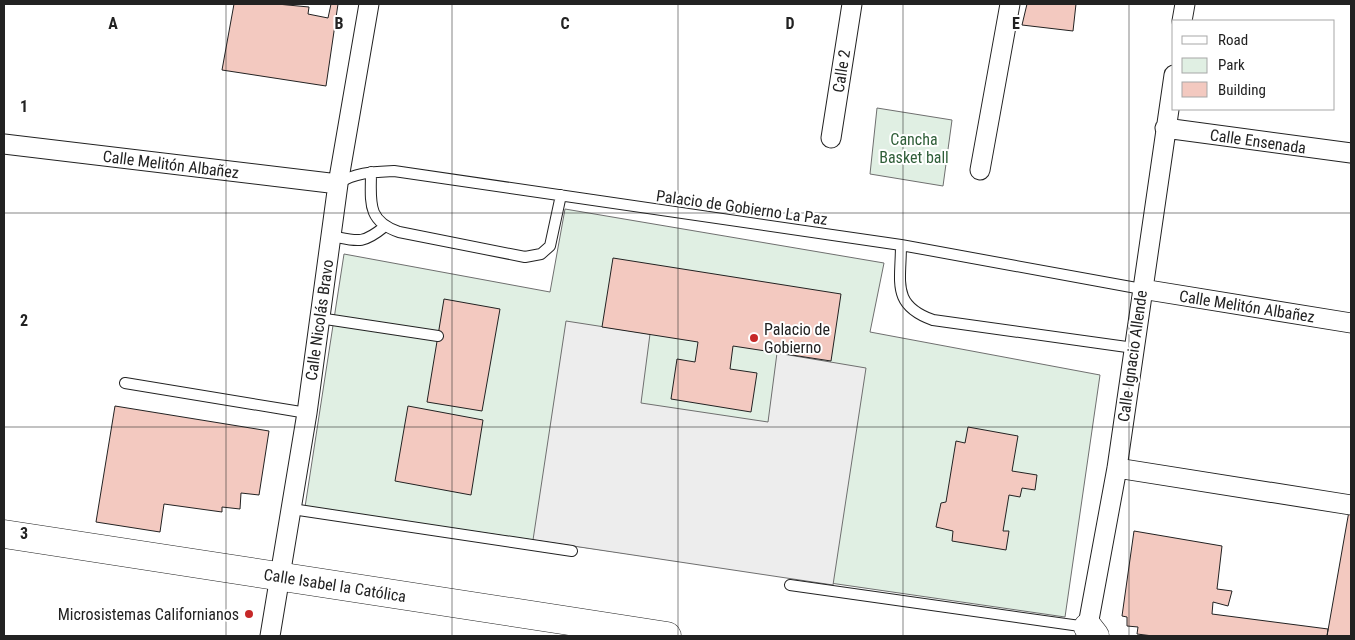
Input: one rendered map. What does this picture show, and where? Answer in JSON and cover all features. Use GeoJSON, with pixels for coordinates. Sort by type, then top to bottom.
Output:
{"type":"FeatureCollection","features":[{"type":"Feature","properties":{"kind":"street","name":"Calle Nicolás Bravo"},"geometry":{"type":"LineString","coordinates":[[270,636],[307,413],[338,184],[369,4]]}},
{"type":"Feature","properties":{"kind":"street","name":"Calle 2"},"geometry":{"type":"LineString","coordinates":[[831,138],[852,4]]}},
{"type":"Feature","properties":{"kind":"street"},"geometry":{"type":"LineString","coordinates":[[980,170],[1010,4]]}},
{"type":"Feature","properties":{"kind":"street"},"geometry":{"type":"LineString","coordinates":[[1182,20],[1185,4]]}},
{"type":"Feature","properties":{"kind":"street","name":"Calle Ignacio Allende"},"geometry":{"type":"LineString","coordinates":[[1089,633],[1116,468],[1172,87]]}},
{"type":"Feature","properties":{"kind":"street","name":"Calle Ensenada"},"geometry":{"type":"LineString","coordinates":[[1165,128],[1351,153]]}},
{"type":"Feature","properties":{"kind":"street","name":"Calle Melitón Albañez"},"geometry":{"type":"LineString","coordinates":[[4,144],[338,184]]}},
{"type":"Feature","properties":{"kind":"street","name":"Calle Melitón Albañez"},"geometry":{"type":"LineString","coordinates":[[1142,289],[1351,323]]}},
{"type":"Feature","properties":{"kind":"street"},"geometry":{"type":"LineString","coordinates":[[1116,468],[1351,505]]}},
{"type":"Feature","properties":{"kind":"street","name":"Calle Isabel la Católica"},"geometry":{"type":"LineString","coordinates":[[4,534],[666,636]]}},
{"type":"Feature","properties":{"kind":"lane","name":"Palacio de Gobierno La Paz"},"geometry":{"type":"LineString","coordinates":[[338,184],[349,176],[371,172],[394,171],[901,245],[1142,289]]}},
{"type":"Feature","properties":{"kind":"lane"},"geometry":{"type":"LineString","coordinates":[[371,172],[371,203],[375,216],[384,227],[399,232],[525,257],[542,254],[550,246],[561,195]]}},
{"type":"Feature","properties":{"kind":"lane"},"geometry":{"type":"LineString","coordinates":[[331,236],[359,241],[372,236],[384,227]]}},
{"type":"Feature","properties":{"kind":"lane"},"geometry":{"type":"LineString","coordinates":[[901,245],[901,293],[906,304],[916,314],[932,320],[1134,348]]}},
{"type":"Feature","properties":{"kind":"lane"},"geometry":{"type":"LineString","coordinates":[[319,318],[438,336]]}},
{"type":"Feature","properties":{"kind":"lane"},"geometry":{"type":"LineString","coordinates":[[125,384],[307,413]]}},
{"type":"Feature","properties":{"kind":"lane"},"geometry":{"type":"LineString","coordinates":[[292,509],[572,550]]}},
{"type":"Feature","properties":{"kind":"lane"},"geometry":{"type":"LineString","coordinates":[[790,585],[1089,633]]}},
{"type":"Feature","properties":{"kind":"green space","name":"Cancha Basket ball"},"geometry":{"type":"Polygon","coordinates":[[[877,108],[952,120],[943,186],[870,174],[877,108]]]}},
{"type":"Feature","properties":{"kind":"green space"},"geometry":{"type":"Polygon","coordinates":[[[565,209],[884,263],[870,332],[1100,375],[1065,617],[305,507],[344,254],[550,292],[565,209]]]}},
{"type":"Feature","properties":{"kind":"shaded area"},"geometry":{"type":"Polygon","coordinates":[[[566,321],[650,334],[641,403],[768,422],[777,353],[866,368],[833,585],[533,540],[566,321]]]}},
{"type":"Feature","properties":{"kind":"building"},"geometry":{"type":"Polygon","coordinates":[[[234,4],[277,4],[309,7],[308,14],[328,18],[331,4],[338,4],[326,86],[222,70],[234,4]]]}},
{"type":"Feature","properties":{"kind":"building"},"geometry":{"type":"Polygon","coordinates":[[[1027,4],[1076,4],[1073,31],[1022,25],[1027,4]]]}},
{"type":"Feature","properties":{"kind":"building","name":"Palacio de Gobierno"},"geometry":{"type":"Polygon","coordinates":[[[613,258],[841,294],[831,361],[733,346],[730,369],[757,373],[751,412],[671,399],[677,359],[695,362],[698,342],[602,327],[613,258]]]}},
{"type":"Feature","properties":{"kind":"building"},"geometry":{"type":"Polygon","coordinates":[[[444,299],[500,309],[482,411],[427,402],[444,299]]]}},
{"type":"Feature","properties":{"kind":"building"},"geometry":{"type":"Polygon","coordinates":[[[115,406],[269,431],[259,495],[241,493],[240,509],[222,507],[222,512],[164,504],[160,532],[96,522],[115,406]]]}},
{"type":"Feature","properties":{"kind":"building"},"geometry":{"type":"Polygon","coordinates":[[[408,406],[483,420],[471,495],[395,481],[408,406]]]}},
{"type":"Feature","properties":{"kind":"building"},"geometry":{"type":"Polygon","coordinates":[[[968,427],[1018,436],[1012,471],[1037,475],[1035,490],[1022,488],[1020,497],[1009,495],[1003,531],[1009,531],[1006,550],[952,541],[953,531],[936,527],[941,503],[946,502],[956,441],[965,443],[968,427]]]}},
{"type":"Feature","properties":{"kind":"building"},"geometry":{"type":"Polygon","coordinates":[[[1349,511],[1351,511],[1351,636],[1327,636],[1349,511]]]}},
{"type":"Feature","properties":{"kind":"building"},"geometry":{"type":"Polygon","coordinates":[[[1134,531],[1222,546],[1217,589],[1232,591],[1228,606],[1213,602],[1212,614],[1328,629],[1327,636],[1153,636],[1137,634],[1138,627],[1127,626],[1127,617],[1122,616],[1134,531]]]}},
{"type":"Feature","properties":{"kind":"place","name":"Palacio de Gobierno"},"geometry":{"type":"Point","coordinates":[754,338]}},
{"type":"Feature","properties":{"kind":"place","name":"Microsistemas Californianos"},"geometry":{"type":"Point","coordinates":[249,614]}}]}
